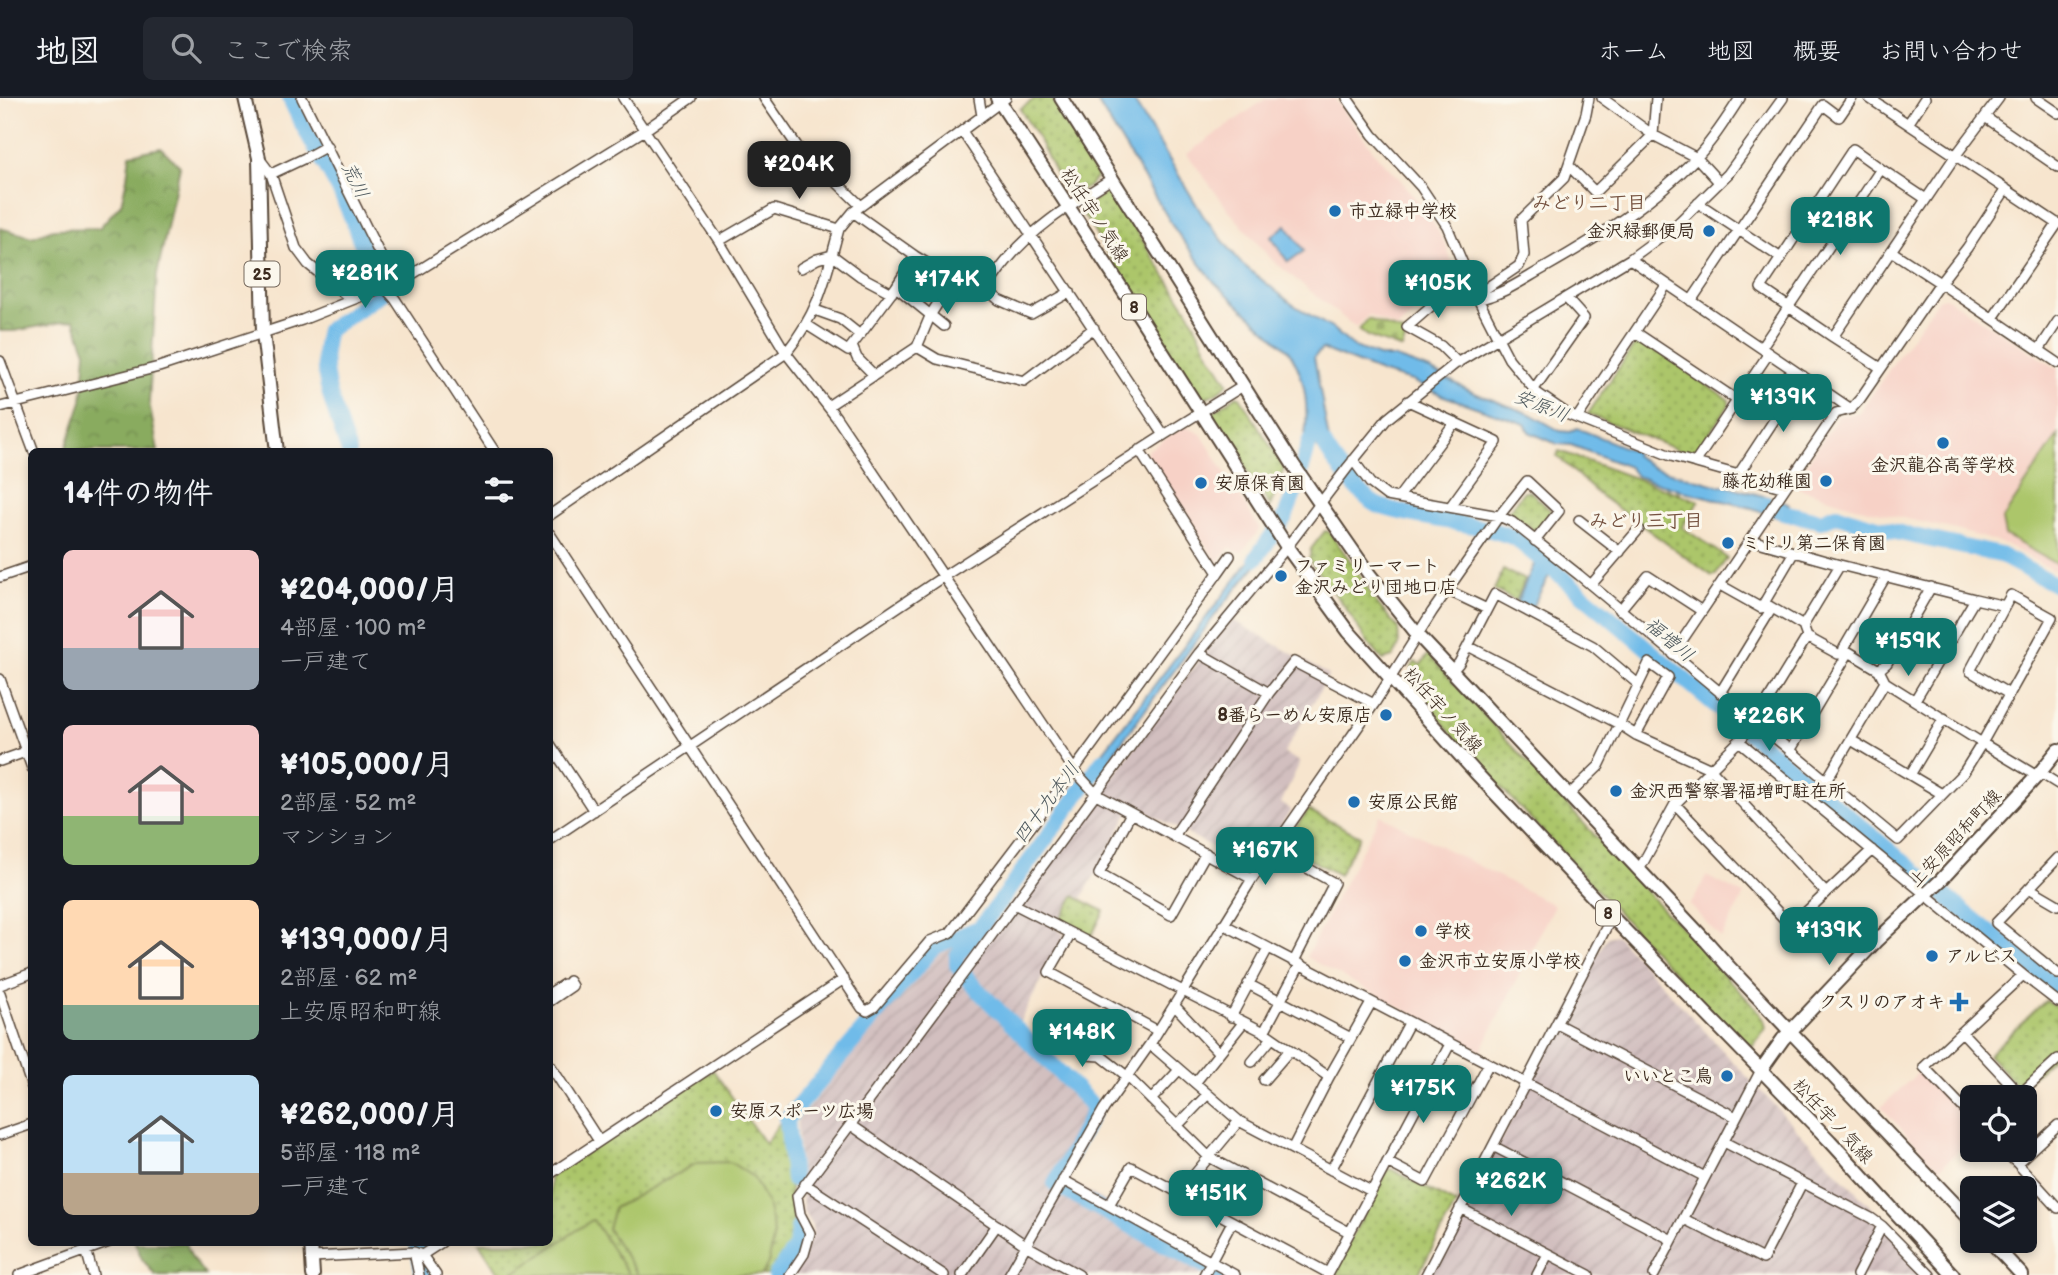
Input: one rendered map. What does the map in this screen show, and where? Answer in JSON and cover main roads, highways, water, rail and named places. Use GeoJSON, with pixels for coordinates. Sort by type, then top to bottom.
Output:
{"type":"FeatureCollection","features":[{"type":"Feature","properties":{"kind":"main road","name":"25"},"geometry":{"type":"LineString","coordinates":[[245,98],[259,158],[263,333],[276,448]]}},
{"type":"Feature","properties":{"kind":"main road","name":"松任宇ノ気線"},"geometry":{"type":"LineString","coordinates":[[1060,98],[1294,466],[1369,574],[1418,635],[1960,1209]]}},
{"type":"Feature","properties":{"kind":"main road","name":"松任宇ノ気線"},"geometry":{"type":"LineString","coordinates":[[1001,100],[1283,542],[1349,632],[1613,918],[1830,1142],[1952,1275]]}},
{"type":"Feature","properties":{"kind":"main road","name":"上安原昭和町線"},"geometry":{"type":"LineString","coordinates":[[1761,1070],[1783,1039],[1875,943],[1941,880],[2058,750]]}},
{"type":"Feature","properties":{"kind":"main road"},"geometry":{"type":"LineString","coordinates":[[311,1246],[313,1275]]}},
{"type":"Feature","properties":{"kind":"main road"},"geometry":{"type":"LineString","coordinates":[[2001,1253],[2022,1275]]}},
{"type":"Feature","properties":{"kind":"water"},"geometry":{"type":"Polygon","coordinates":[[[1095,98],[1132,98],[1204,217],[1241,263],[1292,304],[1333,329],[1352,346],[1430,370],[1472,392],[1530,414],[1560,431],[1570,432],[1577,428],[1636,452],[1635,455],[1652,467],[1789,504],[1779,518],[1636,476],[1629,467],[1529,432],[1525,424],[1322,349],[1314,357],[1332,457],[1337,459],[1333,467],[1316,446],[1311,447],[1309,460],[1304,460],[1305,396],[1293,358],[1288,350],[1215,283],[1176,231],[1095,98]]]}},
{"type":"Feature","properties":{"kind":"water"},"geometry":{"type":"Polygon","coordinates":[[[1286,225],[1304,251],[1288,262],[1271,237],[1286,225]]]}},
{"type":"Feature","properties":{"kind":"water"},"geometry":{"type":"Polygon","coordinates":[[[1293,486],[1300,491],[1284,526],[1277,521],[1293,486]]]}},
{"type":"Feature","properties":{"kind":"water"},"geometry":{"type":"Polygon","coordinates":[[[1267,538],[1268,551],[1219,610],[1092,782],[1087,773],[1267,538]]]}},
{"type":"Feature","properties":{"kind":"water"},"geometry":{"type":"Polygon","coordinates":[[[1535,562],[1550,574],[1531,609],[1517,602],[1535,562]]]}},
{"type":"Feature","properties":{"kind":"waterway","name":"荒川"},"geometry":{"type":"LineString","coordinates":[[290,98],[343,198],[376,284]]}},
{"type":"Feature","properties":{"kind":"waterway","name":"荒川"},"geometry":{"type":"LineString","coordinates":[[348,448],[333,407],[326,376],[324,361],[328,330],[382,293]]}},
{"type":"Feature","properties":{"kind":"waterway","name":"四十九本川"},"geometry":{"type":"LineString","coordinates":[[1256,558],[1285,517],[1310,440]]}},
{"type":"Feature","properties":{"kind":"waterway","name":"福増川"},"geometry":{"type":"LineString","coordinates":[[1324,444],[1348,478],[1377,505],[1515,538],[2058,988]]}},
{"type":"Feature","properties":{"kind":"waterway","name":"安原川"},"geometry":{"type":"LineString","coordinates":[[1766,504],[1783,512],[1821,521],[1836,515],[1891,531],[2000,555],[2058,586]]}},
{"type":"Feature","properties":{"kind":"waterway","name":"四十九本川"},"geometry":{"type":"LineString","coordinates":[[1055,1184],[1093,1112],[1090,1103],[971,983],[957,965],[957,956],[997,906],[1103,760]]}},
{"type":"Feature","properties":{"kind":"waterway"},"geometry":{"type":"LineString","coordinates":[[793,1180],[787,1119],[934,947],[976,929]]}},
{"type":"Feature","properties":{"kind":"waterway","name":"四十九本川"},"geometry":{"type":"LineString","coordinates":[[1064,1190],[1222,1275]]}},
{"type":"Feature","properties":{"kind":"waterway"},"geometry":{"type":"LineString","coordinates":[[776,1275],[796,1247],[798,1228]]}},
{"type":"Feature","properties":{"kind":"waterway","name":"荒川"},"geometry":{"type":"LineString","coordinates":[[418,1246],[423,1275]]}},
{"type":"Feature","properties":{"kind":"place","name":"市立緑中学校"},"geometry":{"type":"Point","coordinates":[1335,211]}},
{"type":"Feature","properties":{"kind":"place","name":"金沢緑郵便局"},"geometry":{"type":"Point","coordinates":[1709,231]}},
{"type":"Feature","properties":{"kind":"place","name":"金沢龍谷高等学校"},"geometry":{"type":"Point","coordinates":[1943,443]}},
{"type":"Feature","properties":{"kind":"place","name":"藤花幼稚園"},"geometry":{"type":"Point","coordinates":[1826,481]}},
{"type":"Feature","properties":{"kind":"place","name":"安原保育園"},"geometry":{"type":"Point","coordinates":[1201,483]}},
{"type":"Feature","properties":{"kind":"place","name":"ミドリ第二保育園"},"geometry":{"type":"Point","coordinates":[1728,543]}},
{"type":"Feature","properties":{"kind":"place","name":"ファミリーマート 金沢みどり団地口店"},"geometry":{"type":"Point","coordinates":[1281,576]}},
{"type":"Feature","properties":{"kind":"place","name":"8番らーめん安原店"},"geometry":{"type":"Point","coordinates":[1386,715]}},
{"type":"Feature","properties":{"kind":"place","name":"金沢西警察署福増町駐在所"},"geometry":{"type":"Point","coordinates":[1616,791]}},
{"type":"Feature","properties":{"kind":"place","name":"安原公民館"},"geometry":{"type":"Point","coordinates":[1354,802]}},
{"type":"Feature","properties":{"kind":"place","name":"学校"},"geometry":{"type":"Point","coordinates":[1421,931]}},
{"type":"Feature","properties":{"kind":"place","name":"アルビス"},"geometry":{"type":"Point","coordinates":[1932,956]}},
{"type":"Feature","properties":{"kind":"place","name":"金沢市立安原小学校"},"geometry":{"type":"Point","coordinates":[1405,961]}},
{"type":"Feature","properties":{"kind":"place","name":"クスリのアオキ"},"geometry":{"type":"Point","coordinates":[1959,1002]}},
{"type":"Feature","properties":{"kind":"place","name":"いいとこ鳥"},"geometry":{"type":"Point","coordinates":[1727,1076]}},
{"type":"Feature","properties":{"kind":"place","name":"安原スポーツ広場"},"geometry":{"type":"Point","coordinates":[716,1111]}},
{"type":"Feature","properties":{"kind":"district","name":"みどり二丁目"},"geometry":{"type":"Point","coordinates":[1589,202]}},
{"type":"Feature","properties":{"kind":"district","name":"みどり三丁目"},"geometry":{"type":"Point","coordinates":[1646,520]}}]}
